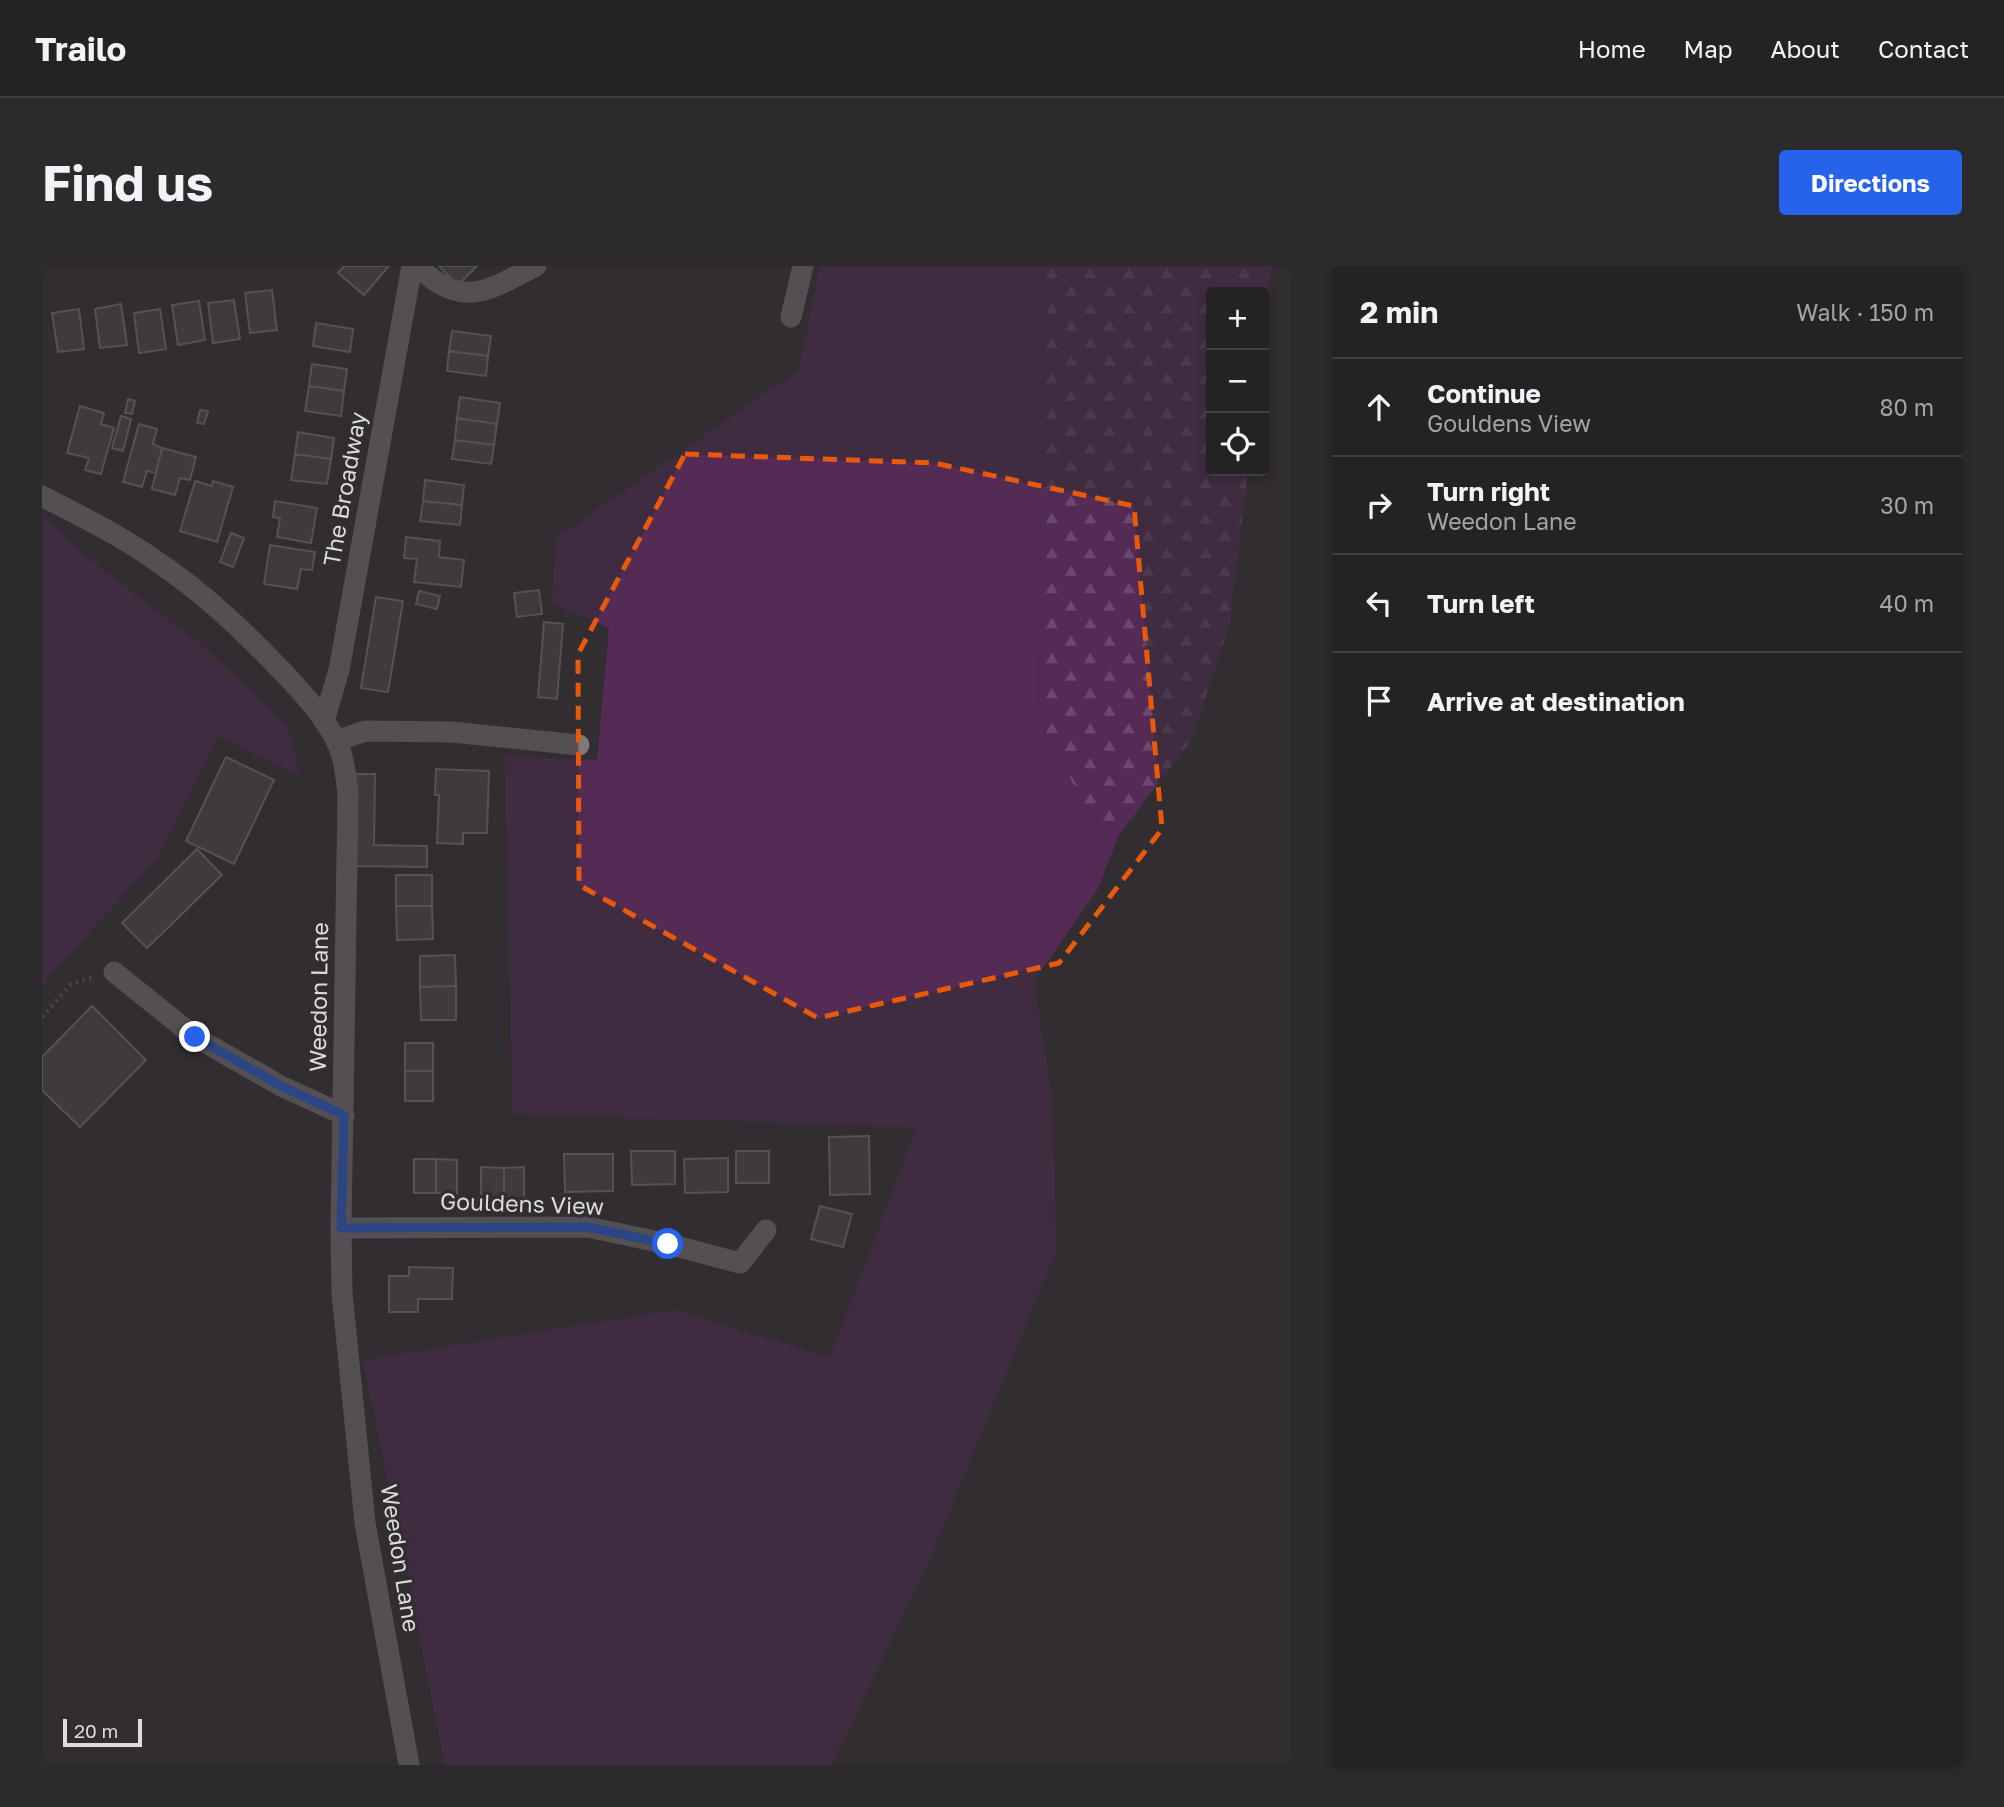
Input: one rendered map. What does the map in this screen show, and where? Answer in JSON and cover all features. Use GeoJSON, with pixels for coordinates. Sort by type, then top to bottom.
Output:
{"type":"FeatureCollection","features":[{"type":"Feature","properties":{"kind":"street"},"geometry":{"type":"LineString","coordinates":[[415,266],[440,284],[464,293],[489,290],[536,266]]}},
{"type":"Feature","properties":{"kind":"street","name":"The Broadway"},"geometry":{"type":"LineString","coordinates":[[324,721],[339,670],[415,266]]}},
{"type":"Feature","properties":{"kind":"street"},"geometry":{"type":"LineString","coordinates":[[791,317],[803,266]]}},
{"type":"Feature","properties":{"kind":"street","name":"Weedon Lane"},"geometry":{"type":"LineString","coordinates":[[42,496],[162,564],[211,602],[261,649],[308,699],[340,749],[348,794],[342,1293],[365,1523],[409,1765]]}},
{"type":"Feature","properties":{"kind":"street"},"geometry":{"type":"LineString","coordinates":[[336,741],[365,731],[452,732],[579,744]]}},
{"type":"Feature","properties":{"kind":"street"},"geometry":{"type":"LineString","coordinates":[[114,972],[195,1037],[281,1086],[344,1115]]}},
{"type":"Feature","properties":{"kind":"street","name":"Gouldens View"},"geometry":{"type":"LineString","coordinates":[[341,1228],[588,1227],[740,1262],[766,1230]]}},
{"type":"Feature","properties":{"kind":"path"},"geometry":{"type":"LineString","coordinates":[[42,1017],[71,984],[114,972]]}},
{"type":"Feature","properties":{"kind":"highlighted area"},"geometry":{"type":"Polygon","coordinates":[[[685,454],[934,463],[1134,506],[1162,829],[1059,963],[818,1018],[579,885],[578,654],[685,454]]]}},
{"type":"Feature","properties":{"kind":"green space"},"geometry":{"type":"Polygon","coordinates":[[[820,266],[1044,266],[1038,718],[1092,819],[1119,835],[1098,889],[1034,981],[1052,1096],[1056,1251],[924,1573],[831,1765],[445,1765],[363,1360],[676,1310],[830,1358],[917,1127],[512,1114],[505,756],[597,760],[609,628],[552,604],[556,538],[799,370],[820,266]]]}},
{"type":"Feature","properties":{"kind":"green space"},"geometry":{"type":"Polygon","coordinates":[[[1044,266],[1271,266],[1269,287],[1206,287],[1206,476],[1247,476],[1230,623],[1193,738],[1119,835],[1092,819],[1038,718],[1044,266]]]}},
{"type":"Feature","properties":{"kind":"green space"},"geometry":{"type":"Polygon","coordinates":[[[42,515],[90,560],[208,650],[287,727],[300,775],[218,737],[159,855],[42,985],[42,515]]]}},
{"type":"Feature","properties":{"kind":"building"},"geometry":{"type":"Polygon","coordinates":[[[344,266],[389,266],[364,295],[338,273],[344,266]]]}},
{"type":"Feature","properties":{"kind":"building"},"geometry":{"type":"Polygon","coordinates":[[[439,266],[477,266],[458,285],[439,266]]]}},
{"type":"Feature","properties":{"kind":"building"},"geometry":{"type":"Polygon","coordinates":[[[272,290],[277,330],[250,333],[245,293],[272,290]]]}},
{"type":"Feature","properties":{"kind":"building"},"geometry":{"type":"Polygon","coordinates":[[[234,300],[240,339],[213,343],[208,303],[234,300]]]}},
{"type":"Feature","properties":{"kind":"building"},"geometry":{"type":"Polygon","coordinates":[[[199,301],[205,340],[178,345],[172,305],[199,301]]]}},
{"type":"Feature","properties":{"kind":"building"},"geometry":{"type":"Polygon","coordinates":[[[121,304],[127,345],[100,348],[95,309],[121,304]]]}},
{"type":"Feature","properties":{"kind":"building"},"geometry":{"type":"Polygon","coordinates":[[[79,309],[84,349],[58,352],[52,313],[79,309]]]}},
{"type":"Feature","properties":{"kind":"building"},"geometry":{"type":"Polygon","coordinates":[[[160,309],[166,349],[139,353],[134,313],[160,309]]]}},
{"type":"Feature","properties":{"kind":"building"},"geometry":{"type":"Polygon","coordinates":[[[316,323],[353,329],[350,352],[313,346],[316,323]]]}},
{"type":"Feature","properties":{"kind":"building"},"geometry":{"type":"Polygon","coordinates":[[[452,331],[491,336],[488,356],[449,351],[452,331]]]}},
{"type":"Feature","properties":{"kind":"building"},"geometry":{"type":"Polygon","coordinates":[[[449,351],[488,356],[486,376],[447,371],[449,351]]]}},
{"type":"Feature","properties":{"kind":"building"},"geometry":{"type":"Polygon","coordinates":[[[312,364],[347,369],[344,391],[309,386],[312,364]]]}},
{"type":"Feature","properties":{"kind":"building"},"geometry":{"type":"Polygon","coordinates":[[[309,386],[344,391],[341,416],[305,411],[309,386]]]}},
{"type":"Feature","properties":{"kind":"building"},"geometry":{"type":"Polygon","coordinates":[[[460,397],[500,403],[497,424],[457,418],[460,397]]]}},
{"type":"Feature","properties":{"kind":"building"},"geometry":{"type":"Polygon","coordinates":[[[128,399],[135,401],[132,414],[125,413],[128,399]]]}},
{"type":"Feature","properties":{"kind":"building"},"geometry":{"type":"Polygon","coordinates":[[[80,406],[104,413],[101,424],[114,428],[101,474],[85,470],[89,458],[67,453],[80,406]]]}},
{"type":"Feature","properties":{"kind":"building"},"geometry":{"type":"Polygon","coordinates":[[[200,410],[208,411],[204,424],[197,423],[200,410]]]}},
{"type":"Feature","properties":{"kind":"building"},"geometry":{"type":"Polygon","coordinates":[[[121,416],[131,419],[123,451],[112,448],[121,416]]]}},
{"type":"Feature","properties":{"kind":"building"},"geometry":{"type":"Polygon","coordinates":[[[457,418],[497,424],[494,445],[455,440],[457,418]]]}},
{"type":"Feature","properties":{"kind":"building"},"geometry":{"type":"Polygon","coordinates":[[[139,424],[157,429],[153,444],[162,448],[156,473],[147,471],[142,487],[123,482],[139,424]]]}},
{"type":"Feature","properties":{"kind":"building"},"geometry":{"type":"Polygon","coordinates":[[[298,432],[334,438],[331,459],[295,454],[298,432]]]}},
{"type":"Feature","properties":{"kind":"building"},"geometry":{"type":"Polygon","coordinates":[[[455,440],[494,445],[491,464],[452,459],[455,440]]]}},
{"type":"Feature","properties":{"kind":"building"},"geometry":{"type":"Polygon","coordinates":[[[162,448],[196,457],[190,480],[180,478],[175,495],[152,489],[162,448]]]}},
{"type":"Feature","properties":{"kind":"building"},"geometry":{"type":"Polygon","coordinates":[[[295,454],[331,459],[327,484],[291,480],[295,454]]]}},
{"type":"Feature","properties":{"kind":"building"},"geometry":{"type":"Polygon","coordinates":[[[425,480],[464,485],[462,505],[423,501],[425,480]]]}},
{"type":"Feature","properties":{"kind":"building"},"geometry":{"type":"Polygon","coordinates":[[[195,481],[212,486],[213,481],[233,487],[217,542],[180,531],[195,481]]]}},
{"type":"Feature","properties":{"kind":"building"},"geometry":{"type":"Polygon","coordinates":[[[275,501],[317,508],[311,543],[277,537],[280,518],[273,517],[275,501]]]}},
{"type":"Feature","properties":{"kind":"building"},"geometry":{"type":"Polygon","coordinates":[[[423,501],[462,505],[460,525],[420,521],[423,501]]]}},
{"type":"Feature","properties":{"kind":"building"},"geometry":{"type":"Polygon","coordinates":[[[231,533],[244,538],[233,567],[220,562],[231,533]]]}},
{"type":"Feature","properties":{"kind":"building"},"geometry":{"type":"Polygon","coordinates":[[[406,537],[440,541],[439,557],[464,560],[461,587],[414,582],[417,559],[404,558],[406,537]]]}},
{"type":"Feature","properties":{"kind":"building"},"geometry":{"type":"Polygon","coordinates":[[[270,545],[315,552],[312,570],[301,569],[297,589],[264,584],[270,545]]]}},
{"type":"Feature","properties":{"kind":"building"},"geometry":{"type":"Polygon","coordinates":[[[539,590],[542,614],[517,617],[514,593],[539,590]]]}},
{"type":"Feature","properties":{"kind":"building"},"geometry":{"type":"Polygon","coordinates":[[[419,591],[440,596],[437,609],[416,604],[419,591]]]}},
{"type":"Feature","properties":{"kind":"building"},"geometry":{"type":"Polygon","coordinates":[[[376,597],[403,601],[388,692],[361,688],[376,597]]]}},
{"type":"Feature","properties":{"kind":"building"},"geometry":{"type":"Polygon","coordinates":[[[544,622],[563,624],[557,699],[538,697],[544,622]]]}},
{"type":"Feature","properties":{"kind":"building"},"geometry":{"type":"Polygon","coordinates":[[[226,757],[274,780],[234,864],[186,841],[226,757]]]}},
{"type":"Feature","properties":{"kind":"building"},"geometry":{"type":"Polygon","coordinates":[[[436,769],[489,771],[487,833],[463,833],[463,844],[437,843],[439,795],[435,795],[436,769]]]}},
{"type":"Feature","properties":{"kind":"building"},"geometry":{"type":"Polygon","coordinates":[[[354,774],[375,774],[374,845],[427,846],[427,867],[353,866],[354,774]]]}},
{"type":"Feature","properties":{"kind":"building"},"geometry":{"type":"Polygon","coordinates":[[[197,849],[222,875],[147,948],[122,923],[197,849]]]}},
{"type":"Feature","properties":{"kind":"building"},"geometry":{"type":"Polygon","coordinates":[[[396,875],[432,875],[432,906],[396,906],[396,875]]]}},
{"type":"Feature","properties":{"kind":"building"},"geometry":{"type":"Polygon","coordinates":[[[396,906],[432,906],[433,939],[397,940],[396,906]]]}},
{"type":"Feature","properties":{"kind":"building"},"geometry":{"type":"Polygon","coordinates":[[[455,955],[456,986],[420,987],[420,956],[455,955]]]}},
{"type":"Feature","properties":{"kind":"building"},"geometry":{"type":"Polygon","coordinates":[[[456,986],[456,1020],[421,1020],[420,987],[456,986]]]}},
{"type":"Feature","properties":{"kind":"building"},"geometry":{"type":"Polygon","coordinates":[[[92,1006],[146,1060],[80,1127],[42,1090],[42,1057],[92,1006]]]}},
{"type":"Feature","properties":{"kind":"building"},"geometry":{"type":"Polygon","coordinates":[[[405,1043],[433,1043],[433,1071],[405,1071],[405,1043]]]}},
{"type":"Feature","properties":{"kind":"building"},"geometry":{"type":"Polygon","coordinates":[[[405,1071],[433,1071],[433,1101],[405,1101],[405,1071]]]}},
{"type":"Feature","properties":{"kind":"building"},"geometry":{"type":"Polygon","coordinates":[[[869,1136],[870,1194],[830,1195],[829,1137],[869,1136]]]}},
{"type":"Feature","properties":{"kind":"building"},"geometry":{"type":"Polygon","coordinates":[[[631,1151],[675,1151],[675,1184],[632,1185],[631,1151]]]}},
{"type":"Feature","properties":{"kind":"building"},"geometry":{"type":"Polygon","coordinates":[[[736,1151],[769,1151],[769,1183],[736,1183],[736,1151]]]}},
{"type":"Feature","properties":{"kind":"building"},"geometry":{"type":"Polygon","coordinates":[[[564,1154],[613,1154],[613,1191],[565,1192],[564,1154]]]}},
{"type":"Feature","properties":{"kind":"building"},"geometry":{"type":"Polygon","coordinates":[[[728,1158],[728,1192],[685,1193],[684,1159],[728,1158]]]}},
{"type":"Feature","properties":{"kind":"building"},"geometry":{"type":"Polygon","coordinates":[[[414,1159],[436,1159],[436,1193],[414,1193],[414,1159]]]}},
{"type":"Feature","properties":{"kind":"building"},"geometry":{"type":"Polygon","coordinates":[[[436,1159],[457,1160],[457,1194],[436,1193],[436,1159]]]}},
{"type":"Feature","properties":{"kind":"building"},"geometry":{"type":"Polygon","coordinates":[[[481,1167],[504,1168],[504,1201],[481,1202],[481,1167]]]}},
{"type":"Feature","properties":{"kind":"building"},"geometry":{"type":"Polygon","coordinates":[[[524,1167],[524,1201],[504,1201],[504,1168],[524,1167]]]}},
{"type":"Feature","properties":{"kind":"building"},"geometry":{"type":"Polygon","coordinates":[[[820,1206],[852,1214],[843,1247],[811,1239],[820,1206]]]}},
{"type":"Feature","properties":{"kind":"building"},"geometry":{"type":"Polygon","coordinates":[[[409,1267],[453,1268],[452,1299],[418,1299],[418,1312],[389,1312],[389,1276],[409,1276],[409,1267]]]}},
{"type":"Feature","properties":{"kind":"route"},"geometry":{"type":"LineString","coordinates":[[195,1037],[281,1086],[344,1115],[341,1228],[588,1227],[668,1244]]}}]}
